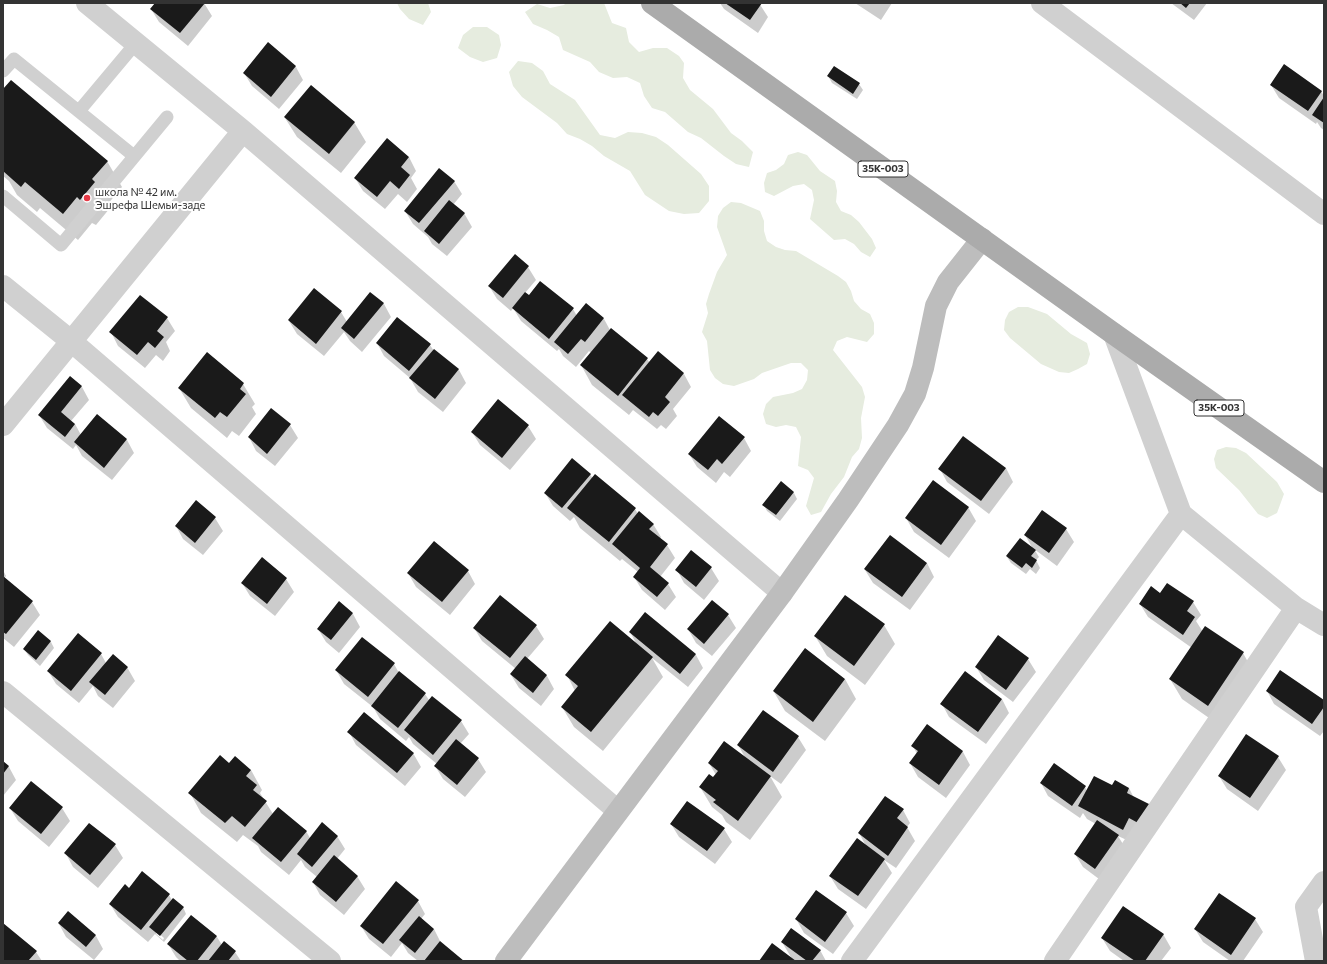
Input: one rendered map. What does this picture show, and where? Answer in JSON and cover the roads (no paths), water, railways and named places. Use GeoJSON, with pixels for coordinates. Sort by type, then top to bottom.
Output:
{"type":"FeatureCollection","features":[{"type":"Feature","properties":{"kind":"main road","name":"35К-003"},"geometry":{"type":"LineString","coordinates":[[652,3],[1114,334],[1324,482]]}},
{"type":"Feature","properties":{"kind":"main road"},"geometry":{"type":"LineString","coordinates":[[506,961],[782,592],[848,500],[898,425],[915,394],[923,368],[936,306],[948,282],[982,239]]}},
{"type":"Feature","properties":{"kind":"street"},"geometry":{"type":"LineString","coordinates":[[87,3],[243,131],[782,592]]}},
{"type":"Feature","properties":{"kind":"street"},"geometry":{"type":"LineString","coordinates":[[1042,3],[1324,214]]}},
{"type":"Feature","properties":{"kind":"street"},"geometry":{"type":"LineString","coordinates":[[3,425],[243,131]]}},
{"type":"Feature","properties":{"kind":"street"},"geometry":{"type":"LineString","coordinates":[[3,286],[71,341],[618,811]]}},
{"type":"Feature","properties":{"kind":"street"},"geometry":{"type":"LineString","coordinates":[[1114,334],[1181,514],[1296,608],[1324,625]]}},
{"type":"Feature","properties":{"kind":"street"},"geometry":{"type":"LineString","coordinates":[[852,961],[1181,514]]}},
{"type":"Feature","properties":{"kind":"street"},"geometry":{"type":"LineString","coordinates":[[1055,961],[1296,608]]}},
{"type":"Feature","properties":{"kind":"street"},"geometry":{"type":"LineString","coordinates":[[3,692],[330,961]]}},
{"type":"Feature","properties":{"kind":"street"},"geometry":{"type":"LineString","coordinates":[[1316,961],[1306,907],[1324,882]]}},
{"type":"Feature","properties":{"kind":"lane"},"geometry":{"type":"LineString","coordinates":[[79,111],[136,43]]}},
{"type":"Feature","properties":{"kind":"lane"},"geometry":{"type":"LineString","coordinates":[[3,71],[14,59],[134,156]]}},
{"type":"Feature","properties":{"kind":"lane"},"geometry":{"type":"LineString","coordinates":[[3,196],[61,245],[167,117]]}},
{"type":"Feature","properties":{"kind":"place","name":"школа № 42 им. Эшрефа Шемьи-заде"},"geometry":{"type":"Point","coordinates":[87,198]}}]}
